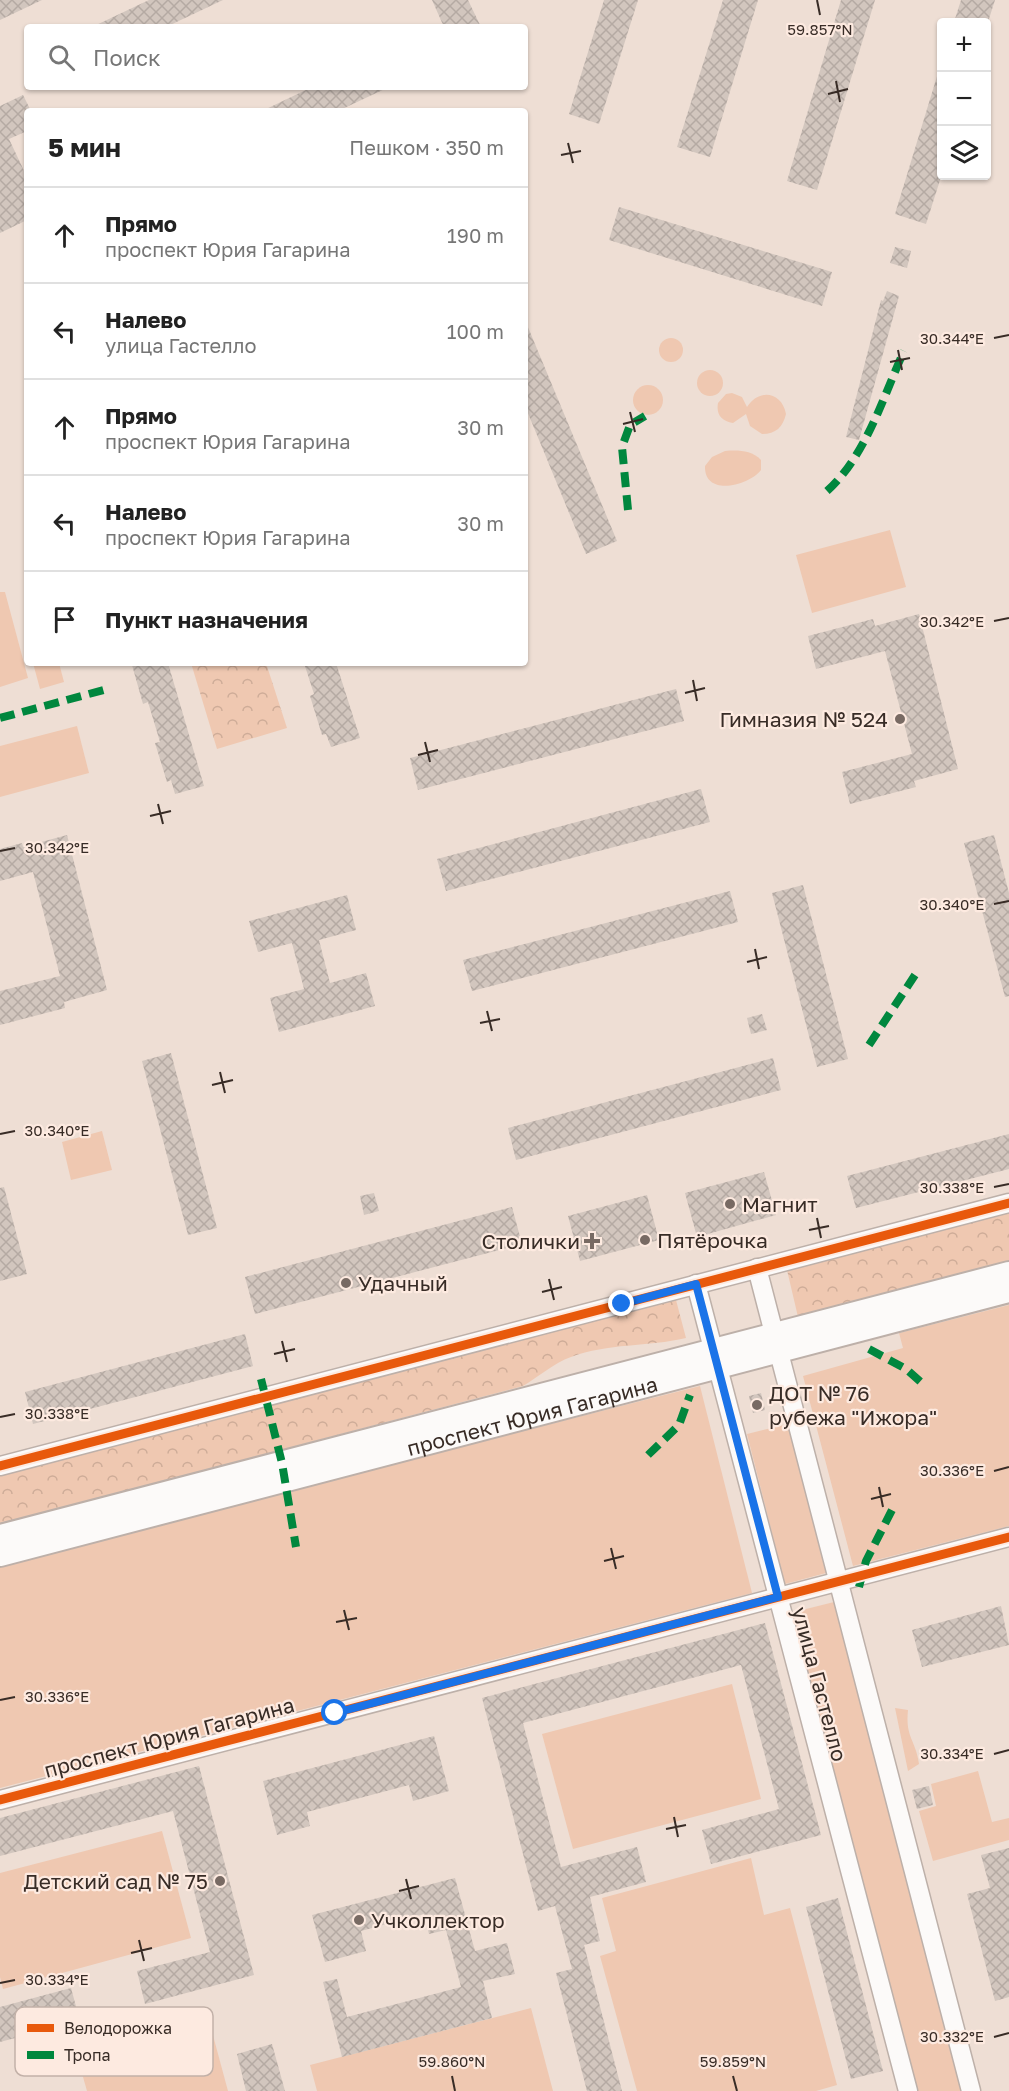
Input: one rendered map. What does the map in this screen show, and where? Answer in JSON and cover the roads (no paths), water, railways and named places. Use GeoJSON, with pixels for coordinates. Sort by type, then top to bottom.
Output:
{"type":"FeatureCollection","features":[{"type":"Feature","properties":{"kind":"main road","name":"проспект Юрия Гагарина"},"geometry":{"type":"LineString","coordinates":[[0,1555],[777,1343],[1009,1274]]}},
{"type":"Feature","properties":{"kind":"main road","name":"проспект Юрия Гагарина"},"geometry":{"type":"LineString","coordinates":[[777,1343],[1009,1291]]}},
{"type":"Feature","properties":{"kind":"main road","name":"проспект Юрия Гагарина"},"geometry":{"type":"LineString","coordinates":[[0,1536],[716,1359]]}},
{"type":"Feature","properties":{"kind":"street"},"geometry":{"type":"LineString","coordinates":[[0,1466],[1009,1203]]}},
{"type":"Feature","properties":{"kind":"street"},"geometry":{"type":"LineString","coordinates":[[757,1268],[777,1343]]}},
{"type":"Feature","properties":{"kind":"street"},"geometry":{"type":"LineString","coordinates":[[696,1284],[716,1359]]}},
{"type":"Feature","properties":{"kind":"street","name":"улица Гастелло"},"geometry":{"type":"LineString","coordinates":[[777,1343],[971,2091]]}},
{"type":"Feature","properties":{"kind":"street","name":"улица Гастелло"},"geometry":{"type":"LineString","coordinates":[[716,1359],[908,2091]]}},
{"type":"Feature","properties":{"kind":"street","name":"проспект Юрия Гагарина"},"geometry":{"type":"LineString","coordinates":[[0,1800],[1009,1537]]}},
{"type":"Feature","properties":{"kind":"place","name":"Гимназия № 524"},"geometry":{"type":"Point","coordinates":[900,719]}},
{"type":"Feature","properties":{"kind":"place","name":"Магнит"},"geometry":{"type":"Point","coordinates":[730,1204]}},
{"type":"Feature","properties":{"kind":"place","name":"Пятёрочка"},"geometry":{"type":"Point","coordinates":[645,1240]}},
{"type":"Feature","properties":{"kind":"place","name":"Столички"},"geometry":{"type":"Point","coordinates":[592,1241]}},
{"type":"Feature","properties":{"kind":"place","name":"Удачный"},"geometry":{"type":"Point","coordinates":[346,1283]}},
{"type":"Feature","properties":{"kind":"place","name":"ДОТ № 76 рубежа \"Ижора\""},"geometry":{"type":"Point","coordinates":[757,1405]}},
{"type":"Feature","properties":{"kind":"place","name":"Детский сад № 75"},"geometry":{"type":"Point","coordinates":[220,1881]}},
{"type":"Feature","properties":{"kind":"place","name":"Учколлектор"},"geometry":{"type":"Point","coordinates":[359,1920]}}]}
